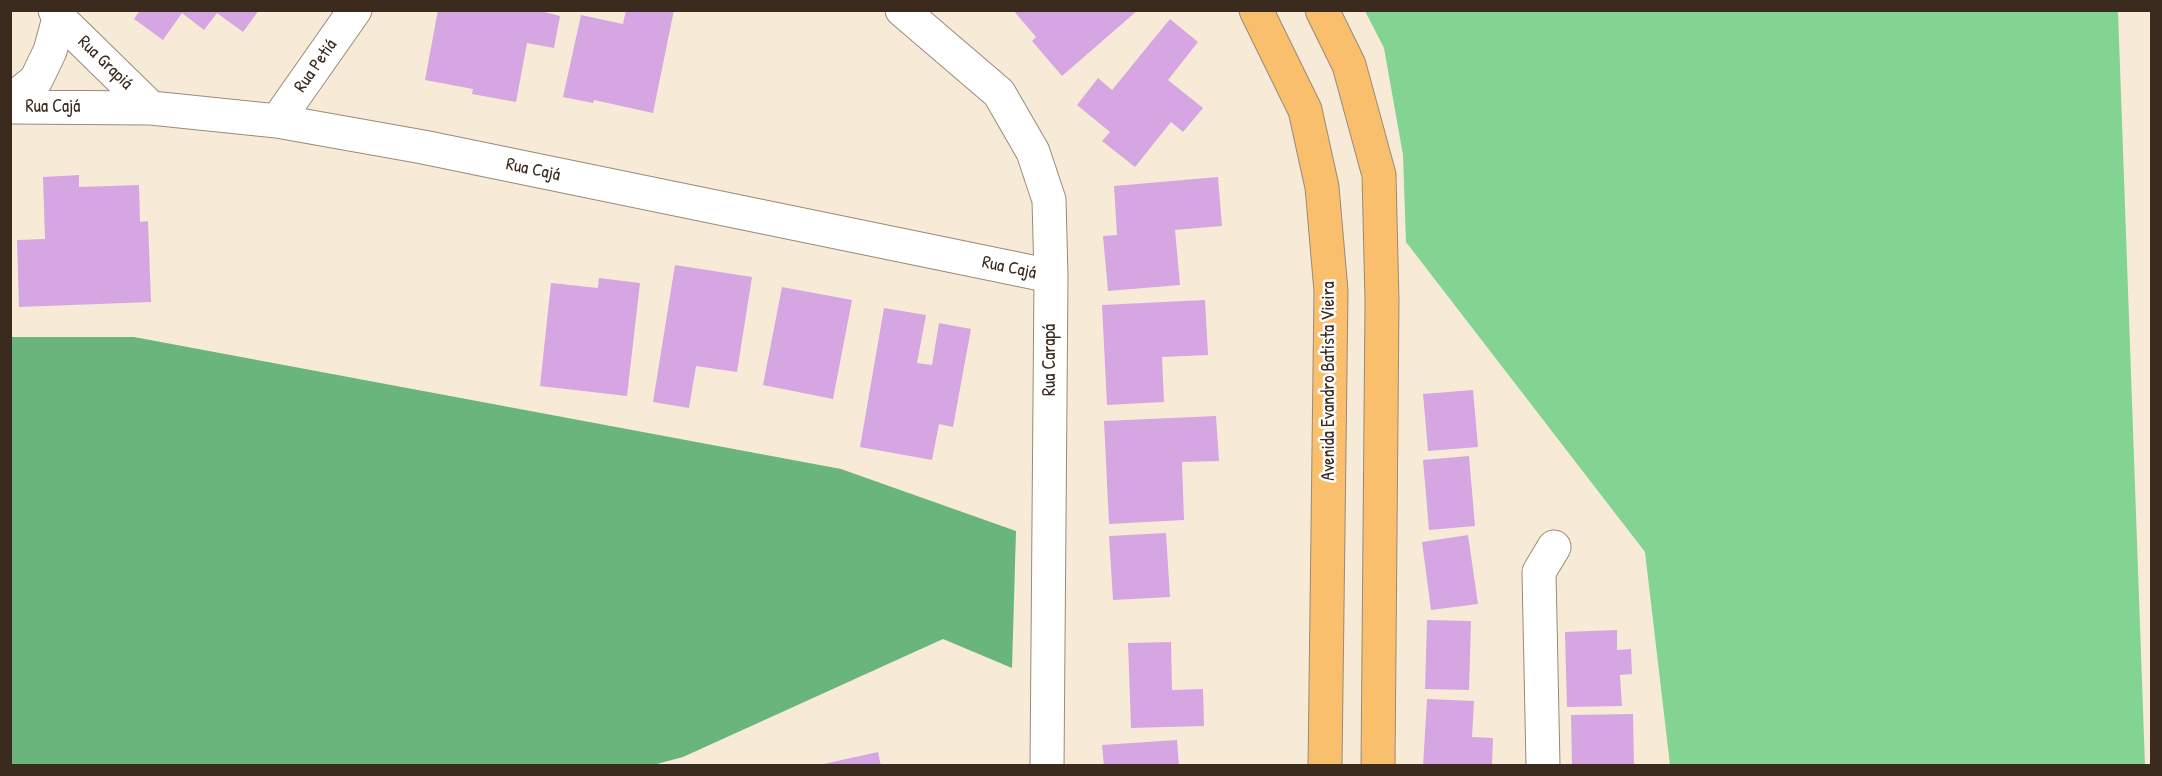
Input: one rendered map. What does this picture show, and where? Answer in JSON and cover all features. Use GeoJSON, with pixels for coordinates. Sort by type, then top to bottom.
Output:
{"type":"FeatureCollection","features":[{"type":"Feature","properties":{"kind":"main road","name":"Avenida Evandro Batista Vieira"},"geometry":{"type":"LineString","coordinates":[[1256,10],[1305,110],[1322,187],[1331,291],[1325,765]]}},
{"type":"Feature","properties":{"kind":"main road"},"geometry":{"type":"LineString","coordinates":[[1322,10],[1349,65],[1379,175],[1382,301],[1378,765]]}},
{"type":"Feature","properties":{"kind":"main road"},"geometry":{"type":"LineString","coordinates":[[1331,291],[1382,301]]}},
{"type":"Feature","properties":{"kind":"street","name":"Rua Petiá"},"geometry":{"type":"LineString","coordinates":[[277,121],[355,10]]}},
{"type":"Feature","properties":{"kind":"street","name":"Rua Carapá"},"geometry":{"type":"LineString","coordinates":[[902,10],[999,93],[1033,152],[1049,200],[1051,276],[1047,765]]}},
{"type":"Feature","properties":{"kind":"street","name":"Rua Grapiá"},"geometry":{"type":"LineString","coordinates":[[10,101],[36,80],[50,51],[57,14]]}},
{"type":"Feature","properties":{"kind":"street","name":"Rua Grapiá"},"geometry":{"type":"LineString","coordinates":[[57,14],[151,108]]}},
{"type":"Feature","properties":{"kind":"street","name":"Rua Cajá"},"geometry":{"type":"LineString","coordinates":[[10,107],[151,108],[277,121],[423,147],[1051,276]]}},
{"type":"Feature","properties":{"kind":"street"},"geometry":{"type":"LineString","coordinates":[[1543,765],[1539,572],[1554,547]]}},
{"type":"Feature","properties":{"kind":"green space"},"geometry":{"type":"Polygon","coordinates":[[[1365,11],[2118,11],[2145,765],[1670,765],[1645,552],[1406,242],[1403,155],[1384,48],[1365,11]]]}},
{"type":"Feature","properties":{"kind":"green space"},"geometry":{"type":"Polygon","coordinates":[[[11,337],[134,337],[841,469],[1016,531],[1012,668],[943,639],[683,757],[653,765],[11,765],[11,337]]]}},
{"type":"Feature","properties":{"kind":"building"},"geometry":{"type":"Polygon","coordinates":[[[140,10],[259,10],[243,32],[217,13],[204,30],[182,13],[163,40],[134,19],[140,10]]]}},
{"type":"Feature","properties":{"kind":"building"},"geometry":{"type":"Polygon","coordinates":[[[438,10],[537,10],[560,16],[554,48],[527,43],[516,102],[472,94],[473,89],[425,80],[438,10]]]}},
{"type":"Feature","properties":{"kind":"building"},"geometry":{"type":"Polygon","coordinates":[[[626,10],[674,10],[653,113],[594,100],[593,103],[563,97],[581,15],[623,24],[626,10]]]}},
{"type":"Feature","properties":{"kind":"building"},"geometry":{"type":"Polygon","coordinates":[[[1013,10],[1138,10],[1062,76],[1032,41],[1036,37],[1013,10]]]}},
{"type":"Feature","properties":{"kind":"building"},"geometry":{"type":"Polygon","coordinates":[[[1170,19],[1198,42],[1168,80],[1203,108],[1183,132],[1171,122],[1135,167],[1102,141],[1110,132],[1077,105],[1098,78],[1112,90],[1170,19]]]}},
{"type":"Feature","properties":{"kind":"building"},"geometry":{"type":"Polygon","coordinates":[[[79,175],[79,187],[139,185],[140,222],[148,221],[151,302],[19,307],[17,240],[45,239],[43,177],[79,175]]]}},
{"type":"Feature","properties":{"kind":"building"},"geometry":{"type":"Polygon","coordinates":[[[1218,177],[1222,226],[1175,230],[1180,285],[1108,291],[1103,236],[1117,235],[1114,186],[1218,177]]]}},
{"type":"Feature","properties":{"kind":"building"},"geometry":{"type":"Polygon","coordinates":[[[675,265],[752,277],[737,372],[696,366],[689,408],[653,402],[675,265]]]}},
{"type":"Feature","properties":{"kind":"building"},"geometry":{"type":"Polygon","coordinates":[[[599,278],[640,283],[627,396],[540,386],[551,283],[598,288],[599,278]]]}},
{"type":"Feature","properties":{"kind":"building"},"geometry":{"type":"Polygon","coordinates":[[[782,287],[852,300],[833,399],[763,385],[782,287]]]}},
{"type":"Feature","properties":{"kind":"building"},"geometry":{"type":"Polygon","coordinates":[[[1205,300],[1208,355],[1162,357],[1164,402],[1107,405],[1102,305],[1205,300]]]}},
{"type":"Feature","properties":{"kind":"building"},"geometry":{"type":"Polygon","coordinates":[[[884,308],[926,315],[917,363],[932,365],[939,323],[971,329],[953,427],[939,424],[932,460],[860,447],[884,308]]]}},
{"type":"Feature","properties":{"kind":"building"},"geometry":{"type":"Polygon","coordinates":[[[1473,390],[1478,447],[1428,451],[1423,394],[1473,390]]]}},
{"type":"Feature","properties":{"kind":"building"},"geometry":{"type":"Polygon","coordinates":[[[1216,416],[1219,461],[1182,462],[1184,520],[1109,524],[1104,421],[1216,416]]]}},
{"type":"Feature","properties":{"kind":"building"},"geometry":{"type":"Polygon","coordinates":[[[1469,456],[1475,526],[1429,530],[1423,460],[1469,456]]]}},
{"type":"Feature","properties":{"kind":"building"},"geometry":{"type":"Polygon","coordinates":[[[1166,533],[1170,597],[1113,600],[1109,536],[1166,533]]]}},
{"type":"Feature","properties":{"kind":"building"},"geometry":{"type":"Polygon","coordinates":[[[1468,535],[1478,604],[1431,610],[1422,542],[1468,535]]]}},
{"type":"Feature","properties":{"kind":"building"},"geometry":{"type":"Polygon","coordinates":[[[1427,620],[1471,621],[1469,690],[1425,689],[1427,620]]]}},
{"type":"Feature","properties":{"kind":"building"},"geometry":{"type":"Polygon","coordinates":[[[1617,630],[1617,650],[1631,649],[1632,674],[1620,675],[1622,706],[1567,707],[1565,632],[1617,630]]]}},
{"type":"Feature","properties":{"kind":"building"},"geometry":{"type":"Polygon","coordinates":[[[1171,642],[1172,690],[1203,689],[1204,726],[1131,728],[1128,643],[1171,642]]]}},
{"type":"Feature","properties":{"kind":"building"},"geometry":{"type":"Polygon","coordinates":[[[1427,699],[1474,701],[1472,737],[1493,738],[1492,766],[1423,766],[1427,699]]]}},
{"type":"Feature","properties":{"kind":"building"},"geometry":{"type":"Polygon","coordinates":[[[1633,714],[1634,766],[1572,766],[1571,715],[1633,714]]]}},
{"type":"Feature","properties":{"kind":"building"},"geometry":{"type":"Polygon","coordinates":[[[1177,740],[1179,766],[1104,766],[1102,745],[1177,740]]]}},
{"type":"Feature","properties":{"kind":"building"},"geometry":{"type":"Polygon","coordinates":[[[878,752],[881,766],[819,766],[819,765],[878,752]]]}}]}
